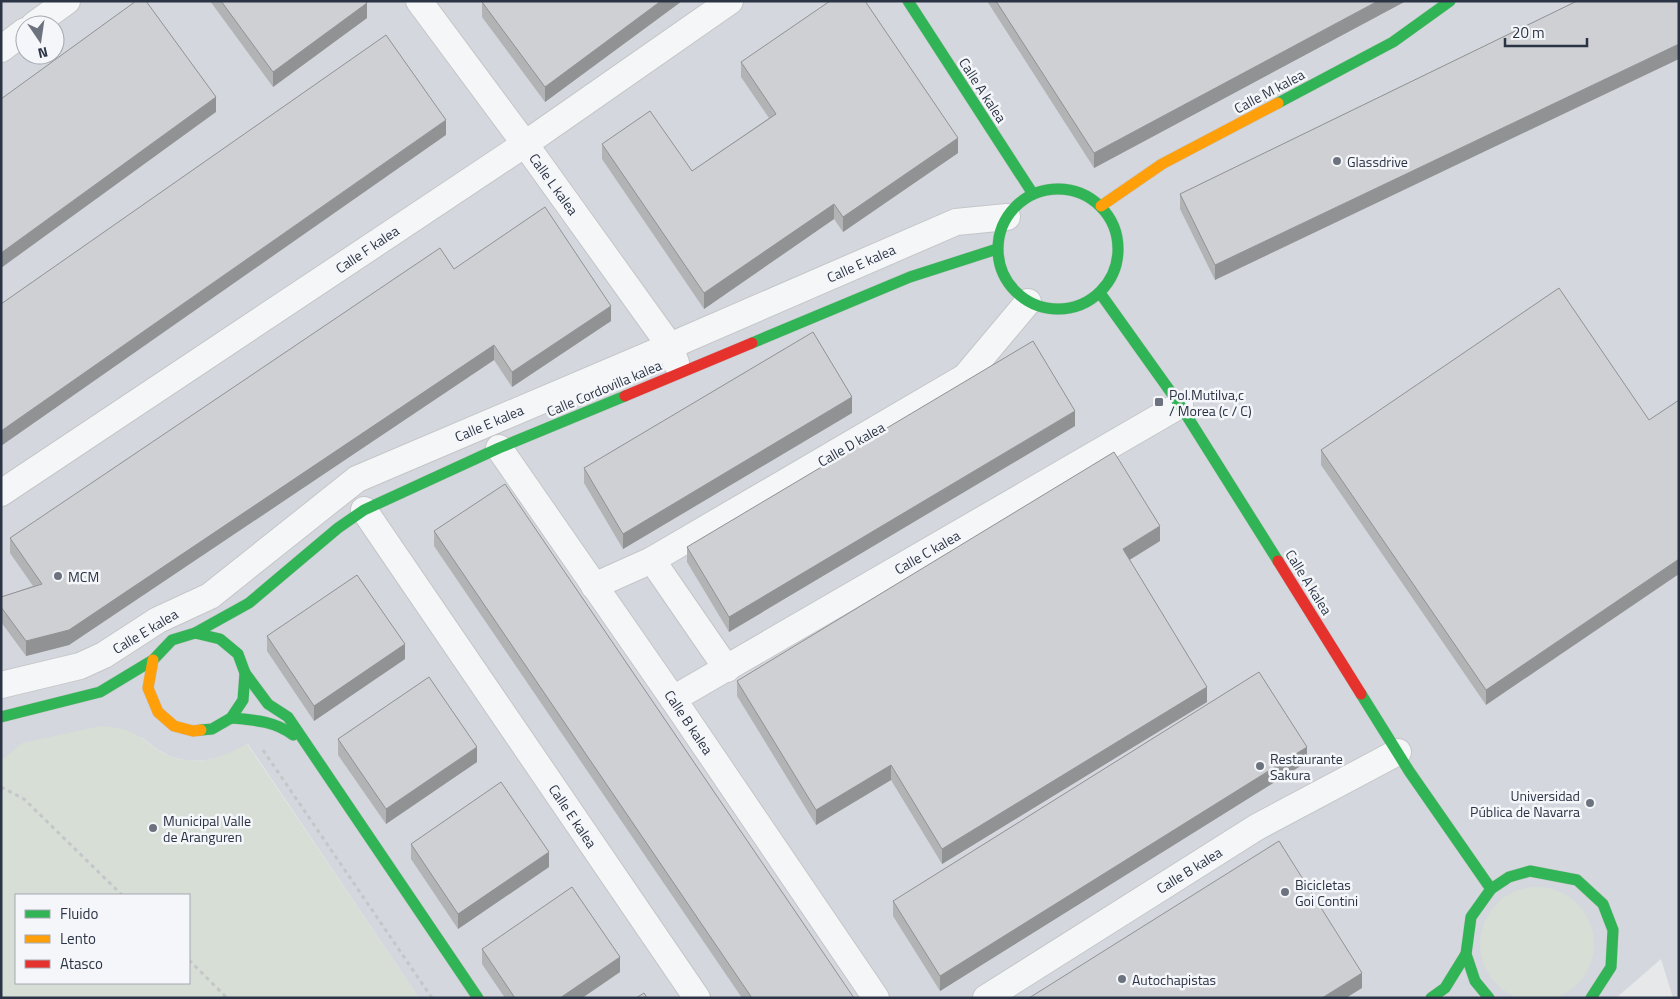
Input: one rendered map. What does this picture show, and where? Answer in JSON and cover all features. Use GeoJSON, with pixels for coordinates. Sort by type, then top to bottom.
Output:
{"type":"FeatureCollection","features":[{"type":"Feature","properties":{"kind":"street"},"geometry":{"type":"LineString","coordinates":[[48,15],[67,1]]}},
{"type":"Feature","properties":{"kind":"street","name":"Calle L kalea"},"geometry":{"type":"LineString","coordinates":[[419,1],[525,144],[670,346],[680,373]]}},
{"type":"Feature","properties":{"kind":"street","name":"Calle F kalea"},"geometry":{"type":"LineString","coordinates":[[1,493],[525,144],[730,1]]}},
{"type":"Feature","properties":{"kind":"street","name":"Calle A kalea"},"geometry":{"type":"LineString","coordinates":[[908,1],[1032,194]]}},
{"type":"Feature","properties":{"kind":"street","name":"Calle M kalea"},"geometry":{"type":"LineString","coordinates":[[1101,206],[1162,164],[1393,42],[1450,1]]}},
{"type":"Feature","properties":{"kind":"street"},"geometry":{"type":"LineString","coordinates":[[1,49],[15,38]]}},
{"type":"Feature","properties":{"kind":"street"},"geometry":{"type":"LineString","coordinates":[[1050,189],[1069,189],[1086,195],[1101,206],[1112,222],[1118,240],[1118,260],[1112,278],[1100,293],[1078,307],[1052,310],[1028,302],[1011,288],[1001,270],[997,249],[999,232],[1006,217],[1018,203],[1032,194],[1050,189]]}},
{"type":"Feature","properties":{"kind":"street","name":"Calle E kalea"},"geometry":{"type":"LineString","coordinates":[[1,685],[80,666],[104,655],[158,620],[210,596],[357,479],[956,222],[1006,217]]}},
{"type":"Feature","properties":{"kind":"street","name":"Calle Cordovilla kalea"},"geometry":{"type":"LineString","coordinates":[[195,633],[249,603],[338,528],[364,510],[499,448],[910,277],[997,249]]}},
{"type":"Feature","properties":{"kind":"street","name":"Calle A kalea"},"geometry":{"type":"LineString","coordinates":[[1100,293],[1180,405],[1398,752],[1491,889]]}},
{"type":"Feature","properties":{"kind":"street","name":"Calle D kalea"},"geometry":{"type":"LineString","coordinates":[[594,586],[652,560],[965,377],[1028,302]]}},
{"type":"Feature","properties":{"kind":"street","name":"Calle C kalea"},"geometry":{"type":"LineString","coordinates":[[673,699],[1180,405]]}},
{"type":"Feature","properties":{"kind":"street","name":"Calle B kalea"},"geometry":{"type":"LineString","coordinates":[[499,448],[673,699],[876,998]]}},
{"type":"Feature","properties":{"kind":"street","name":"Calle E kalea"},"geometry":{"type":"LineString","coordinates":[[364,510],[697,998]]}},
{"type":"Feature","properties":{"kind":"street"},"geometry":{"type":"LineString","coordinates":[[652,560],[727,668]]}},
{"type":"Feature","properties":{"kind":"street"},"geometry":{"type":"LineString","coordinates":[[246,620],[249,603]]}},
{"type":"Feature","properties":{"kind":"street"},"geometry":{"type":"LineString","coordinates":[[1,717],[100,692],[153,660],[172,640],[195,633],[220,639],[238,654],[245,673],[268,704],[288,717],[478,998]]}},
{"type":"Feature","properties":{"kind":"street"},"geometry":{"type":"LineString","coordinates":[[238,654],[242,637]]}},
{"type":"Feature","properties":{"kind":"street"},"geometry":{"type":"LineString","coordinates":[[153,660],[148,688],[150,703],[174,726],[193,731],[212,729],[231,718],[243,700],[245,673]]}},
{"type":"Feature","properties":{"kind":"street"},"geometry":{"type":"LineString","coordinates":[[100,692],[118,696]]}},
{"type":"Feature","properties":{"kind":"street"},"geometry":{"type":"LineString","coordinates":[[231,718],[268,721],[288,731],[313,756]]}},
{"type":"Feature","properties":{"kind":"street","name":"Calle B kalea"},"geometry":{"type":"LineString","coordinates":[[986,998],[1258,827],[1398,752]]}},
{"type":"Feature","properties":{"kind":"street"},"geometry":{"type":"LineString","coordinates":[[1431,998],[1445,988],[1466,954],[1471,917],[1491,889],[1510,876],[1530,871],[1577,880],[1603,904],[1613,930],[1611,967],[1591,998]]}},
{"type":"Feature","properties":{"kind":"street"},"geometry":{"type":"LineString","coordinates":[[1466,954],[1475,981],[1489,998]]}},
{"type":"Feature","properties":{"kind":"path"},"geometry":{"type":"LineString","coordinates":[[262,749],[432,998]]}},
{"type":"Feature","properties":{"kind":"path"},"geometry":{"type":"LineString","coordinates":[[1,786],[24,799],[121,894]]}},
{"type":"Feature","properties":{"kind":"path"},"geometry":{"type":"LineString","coordinates":[[190,961],[227,998]]}},
{"type":"Feature","properties":{"kind":"shaded area"},"geometry":{"type":"Polygon","coordinates":[[[1,1],[1679,1],[1679,998],[1673,998],[1661,959],[1616,998],[419,998],[248,744],[225,756],[188,761],[172,757],[158,750],[141,737],[1,761],[1,1]]]}},
{"type":"Feature","properties":{"kind":"shaded area","name":"Municipal Valle de Aranguren"},"geometry":{"type":"Polygon","coordinates":[[[100,726],[128,731],[159,751],[182,760],[193,761],[215,758],[247,744],[419,998],[1,998],[1,761],[22,743],[100,726]]]}},
{"type":"Feature","properties":{"kind":"shaded area"},"geometry":{"type":"Polygon","coordinates":[[[1526,888],[1548,888],[1569,896],[1585,912],[1593,933],[1593,955],[1585,976],[1569,992],[1548,1000],[1526,1000],[1505,992],[1489,976],[1481,955],[1481,933],[1489,912],[1505,896],[1526,888]]]}},
{"type":"Feature","properties":{"kind":"building"},"geometry":{"type":"Polygon","coordinates":[[[136,1],[146,1],[216,97],[1,253],[1,99],[48,65],[65,65],[65,53],[136,1]]]}},
{"type":"Feature","properties":{"kind":"building"},"geometry":{"type":"Polygon","coordinates":[[[221,1],[366,1],[367,3],[273,72],[221,1]]]}},
{"type":"Feature","properties":{"kind":"building"},"geometry":{"type":"Polygon","coordinates":[[[483,1],[661,1],[545,87],[483,1]]]}},
{"type":"Feature","properties":{"kind":"building"},"geometry":{"type":"Polygon","coordinates":[[[830,1],[865,1],[958,138],[843,217],[834,204],[704,293],[602,144],[650,111],[692,171],[776,114],[741,62],[830,1]]]}},
{"type":"Feature","properties":{"kind":"building"},"geometry":{"type":"Polygon","coordinates":[[[996,1],[1378,1],[1094,153],[996,1]]]}},
{"type":"Feature","properties":{"kind":"building"},"geometry":{"type":"Polygon","coordinates":[[[1577,1],[1679,1],[1679,44],[1215,265],[1180,194],[1577,1]]]}},
{"type":"Feature","properties":{"kind":"building"},"geometry":{"type":"Polygon","coordinates":[[[386,35],[446,120],[1,431],[1,304],[386,35]]]}},
{"type":"Feature","properties":{"kind":"building"},"geometry":{"type":"Polygon","coordinates":[[[545,207],[611,306],[512,372],[494,345],[69,630],[26,641],[1,607],[1,597],[42,584],[10,538],[440,248],[454,269],[545,207]]]}},
{"type":"Feature","properties":{"kind":"building"},"geometry":{"type":"Polygon","coordinates":[[[1559,288],[1649,420],[1679,400],[1679,559],[1486,690],[1321,450],[1559,288]]]}},
{"type":"Feature","properties":{"kind":"building"},"geometry":{"type":"Polygon","coordinates":[[[813,332],[852,397],[623,534],[584,468],[813,332]]]}},
{"type":"Feature","properties":{"kind":"building"},"geometry":{"type":"Polygon","coordinates":[[[1033,341],[1075,411],[729,617],[687,547],[1033,341]]]}},
{"type":"Feature","properties":{"kind":"building"},"geometry":{"type":"Polygon","coordinates":[[[1114,452],[1160,526],[1123,549],[1207,687],[942,849],[891,765],[816,810],[737,681],[1114,452]]]}},
{"type":"Feature","properties":{"kind":"building"},"geometry":{"type":"Polygon","coordinates":[[[505,484],[854,998],[752,998],[434,531],[505,484]]]}},
{"type":"Feature","properties":{"kind":"building"},"geometry":{"type":"Polygon","coordinates":[[[357,575],[405,644],[314,706],[267,636],[357,575]]]}},
{"type":"Feature","properties":{"kind":"building"},"geometry":{"type":"Polygon","coordinates":[[[1259,672],[1307,747],[940,976],[893,901],[1259,672]]]}},
{"type":"Feature","properties":{"kind":"building"},"geometry":{"type":"Polygon","coordinates":[[[429,677],[477,747],[386,809],[338,739],[429,677]]]}},
{"type":"Feature","properties":{"kind":"building"},"geometry":{"type":"Polygon","coordinates":[[[501,782],[549,852],[458,914],[411,844],[501,782]]]}},
{"type":"Feature","properties":{"kind":"building"},"geometry":{"type":"Polygon","coordinates":[[[1279,841],[1362,973],[1322,998],[1029,998],[1279,841]]]}},
{"type":"Feature","properties":{"kind":"building"},"geometry":{"type":"Polygon","coordinates":[[[572,887],[620,957],[560,998],[515,998],[482,949],[572,887]]]}},
{"type":"Feature","properties":{"kind":"building"},"geometry":{"type":"Polygon","coordinates":[[[644,993],[647,998],[636,998],[644,993]]]}},
{"type":"Feature","properties":{"kind":"traffic: fast"},"geometry":{"type":"LineString","coordinates":[[908,1],[1033,194]]}},
{"type":"Feature","properties":{"kind":"traffic: fast"},"geometry":{"type":"LineString","coordinates":[[1278,103],[1393,42],[1450,1]]}},
{"type":"Feature","properties":{"kind":"traffic: fast"},"geometry":{"type":"LineString","coordinates":[[1058,189],[1081,193],[1101,206],[1114,226],[1118,249],[1114,272],[1101,292],[1081,305],[1058,309],[1035,305],[1015,292],[1002,272],[998,249],[1002,226],[1015,206],[1035,193],[1058,189]]}},
{"type":"Feature","properties":{"kind":"traffic: fast"},"geometry":{"type":"LineString","coordinates":[[752,343],[910,277],[997,249]]}},
{"type":"Feature","properties":{"kind":"traffic: fast"},"geometry":{"type":"LineString","coordinates":[[1100,293],[1180,405],[1278,561]]}},
{"type":"Feature","properties":{"kind":"traffic: fast"},"geometry":{"type":"LineString","coordinates":[[195,633],[249,603],[338,528],[364,510],[499,448],[625,396]]}},
{"type":"Feature","properties":{"kind":"traffic: fast"},"geometry":{"type":"LineString","coordinates":[[1,717],[100,692],[153,660],[172,640],[195,633],[220,639],[238,654],[245,673],[243,700],[231,718],[212,729],[201,730]]}},
{"type":"Feature","properties":{"kind":"traffic: fast"},"geometry":{"type":"LineString","coordinates":[[245,673],[268,704],[288,717],[478,998]]}},
{"type":"Feature","properties":{"kind":"traffic: fast"},"geometry":{"type":"LineString","coordinates":[[1361,694],[1409,771],[1491,889]]}},
{"type":"Feature","properties":{"kind":"traffic: fast"},"geometry":{"type":"LineString","coordinates":[[231,718],[272,724],[293,735]]}},
{"type":"Feature","properties":{"kind":"traffic: fast"},"geometry":{"type":"LineString","coordinates":[[1489,998],[1475,981],[1466,954],[1471,917],[1491,889],[1509,877],[1530,871],[1577,880],[1603,904],[1613,930],[1611,967],[1591,998]]}},
{"type":"Feature","properties":{"kind":"traffic: fast"},"geometry":{"type":"LineString","coordinates":[[1431,998],[1445,988],[1466,954]]}},
{"type":"Feature","properties":{"kind":"traffic: slow"},"geometry":{"type":"LineString","coordinates":[[1101,206],[1162,164],[1278,103]]}},
{"type":"Feature","properties":{"kind":"traffic: slow"},"geometry":{"type":"LineString","coordinates":[[153,660],[148,688],[158,712],[174,726],[193,731],[201,730]]}},
{"type":"Feature","properties":{"kind":"traffic: jam"},"geometry":{"type":"LineString","coordinates":[[625,396],[752,343]]}},
{"type":"Feature","properties":{"kind":"traffic: jam"},"geometry":{"type":"LineString","coordinates":[[1278,561],[1361,694]]}},
{"type":"Feature","properties":{"kind":"place","name":"Glassdrive"},"geometry":{"type":"Point","coordinates":[1337,161]}},
{"type":"Feature","properties":{"kind":"place","name":"Pol.Mutilva,c / Morea (c / C)"},"geometry":{"type":"Point","coordinates":[1159,402]}},
{"type":"Feature","properties":{"kind":"place","name":"MCM"},"geometry":{"type":"Point","coordinates":[58,576]}},
{"type":"Feature","properties":{"kind":"place","name":"Restaurante Sakura"},"geometry":{"type":"Point","coordinates":[1260,766]}},
{"type":"Feature","properties":{"kind":"place","name":"Universidad Pública de Navarra"},"geometry":{"type":"Point","coordinates":[1590,803]}},
{"type":"Feature","properties":{"kind":"place","name":"Municipal Valle de Aranguren"},"geometry":{"type":"Point","coordinates":[153,828]}},
{"type":"Feature","properties":{"kind":"place","name":"Bicicletas Goi Contini"},"geometry":{"type":"Point","coordinates":[1285,892]}},
{"type":"Feature","properties":{"kind":"place","name":"Autochapistas"},"geometry":{"type":"Point","coordinates":[1122,979]}}]}
